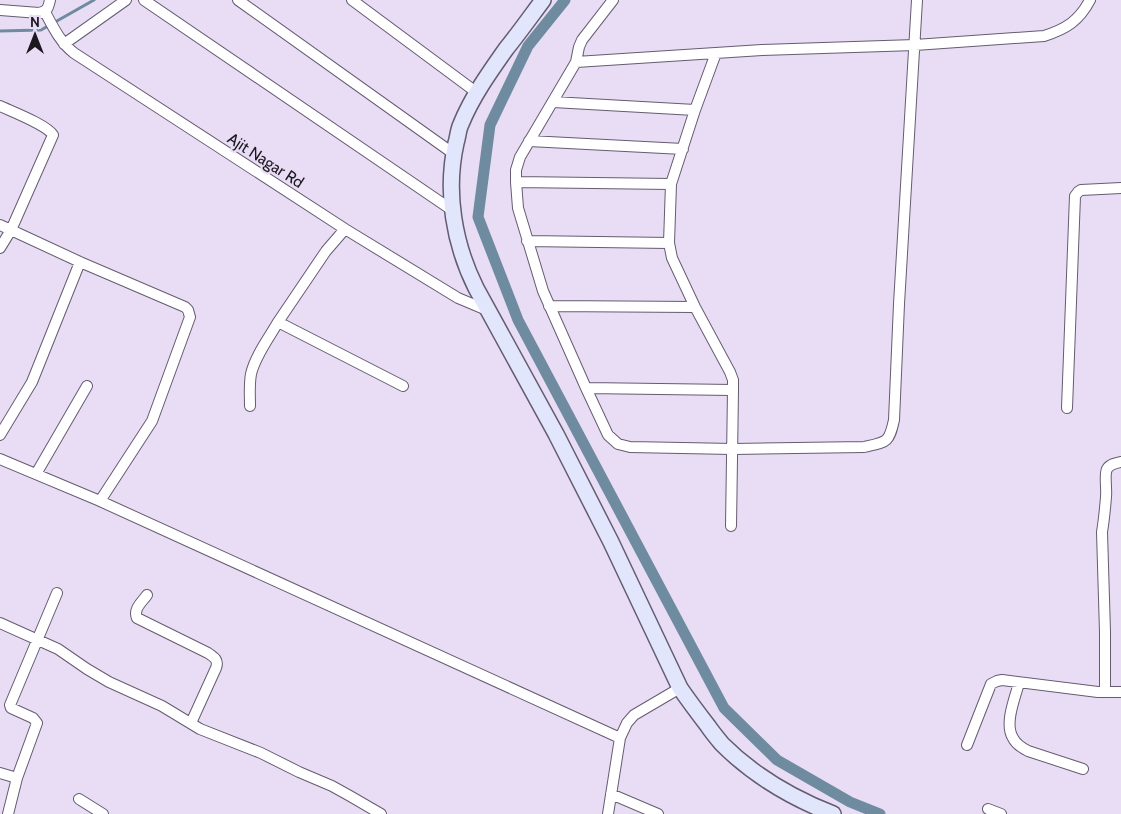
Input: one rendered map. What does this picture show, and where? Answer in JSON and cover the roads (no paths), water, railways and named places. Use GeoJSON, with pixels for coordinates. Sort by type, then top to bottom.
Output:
{"type":"FeatureCollection","features":[{"type":"Feature","properties":{"kind":"street"},"geometry":{"type":"LineString","coordinates":[[11,0],[5,10],[46,14],[50,0]]}},
{"type":"Feature","properties":{"kind":"street"},"geometry":{"type":"LineString","coordinates":[[62,41],[126,0]]}},
{"type":"Feature","properties":{"kind":"street"},"geometry":{"type":"LineString","coordinates":[[144,0],[452,210]]}},
{"type":"Feature","properties":{"kind":"street"},"geometry":{"type":"LineString","coordinates":[[238,0],[454,154]]}},
{"type":"Feature","properties":{"kind":"street"},"geometry":{"type":"LineString","coordinates":[[352,0],[476,92]]}},
{"type":"Feature","properties":{"kind":"street"},"geometry":{"type":"LineString","coordinates":[[613,0],[582,40],[576,62],[520,157],[516,170],[518,208],[543,291],[608,435],[618,444],[630,447],[733,448],[864,447],[884,442],[890,438],[894,420],[917,0]]}},
{"type":"Feature","properties":{"kind":"street"},"geometry":{"type":"LineString","coordinates":[[576,62],[716,53],[915,45],[1044,36],[1065,28],[1074,22],[1084,12],[1090,0]]}},
{"type":"Feature","properties":{"kind":"street"},"geometry":{"type":"LineString","coordinates":[[540,1],[476,92],[460,126],[454,154],[451,186],[452,210],[467,271],[556,434],[611,542],[680,688],[721,742],[742,763],[787,793],[833,814]]}},
{"type":"Feature","properties":{"kind":"street","name":"Ajit Nagar Rd"},"geometry":{"type":"LineString","coordinates":[[46,14],[62,41],[74,53],[345,229],[458,298],[489,311]]}},
{"type":"Feature","properties":{"kind":"street"},"geometry":{"type":"LineString","coordinates":[[716,53],[671,184],[669,243],[672,258],[695,307],[730,372],[732,380],[731,526]]}},
{"type":"Feature","properties":{"kind":"street"},"geometry":{"type":"LineString","coordinates":[[553,102],[695,110]]}},
{"type":"Feature","properties":{"kind":"street"},"geometry":{"type":"LineString","coordinates":[[0,106],[45,127],[54,136],[11,230],[0,248]]}},
{"type":"Feature","properties":{"kind":"street"},"geometry":{"type":"LineString","coordinates":[[529,141],[683,149]]}},
{"type":"Feature","properties":{"kind":"street"},"geometry":{"type":"LineString","coordinates":[[516,182],[671,184]]}},
{"type":"Feature","properties":{"kind":"street"},"geometry":{"type":"LineString","coordinates":[[1067,408],[1075,196],[1081,190],[1121,188]]}},
{"type":"Feature","properties":{"kind":"street"},"geometry":{"type":"LineString","coordinates":[[0,225],[185,307],[190,314],[152,421],[100,501]]}},
{"type":"Feature","properties":{"kind":"street"},"geometry":{"type":"LineString","coordinates":[[250,406],[251,373],[259,356],[278,322],[326,251],[345,229]]}},
{"type":"Feature","properties":{"kind":"street"},"geometry":{"type":"LineString","coordinates":[[527,240],[669,243]]}},
{"type":"Feature","properties":{"kind":"street"},"geometry":{"type":"LineString","coordinates":[[0,435],[32,382],[80,262]]}},
{"type":"Feature","properties":{"kind":"street"},"geometry":{"type":"LineString","coordinates":[[549,306],[695,307]]}},
{"type":"Feature","properties":{"kind":"street"},"geometry":{"type":"LineString","coordinates":[[278,322],[403,386]]}},
{"type":"Feature","properties":{"kind":"street"},"geometry":{"type":"LineString","coordinates":[[36,474],[87,386]]}},
{"type":"Feature","properties":{"kind":"street"},"geometry":{"type":"LineString","coordinates":[[586,388],[733,390]]}},
{"type":"Feature","properties":{"kind":"street"},"geometry":{"type":"LineString","coordinates":[[0,459],[100,501],[620,738]]}},
{"type":"Feature","properties":{"kind":"street"},"geometry":{"type":"LineString","coordinates":[[1105,692],[1102,532],[1106,496],[1106,472],[1111,465],[1121,462]]}},
{"type":"Feature","properties":{"kind":"street"},"geometry":{"type":"LineString","coordinates":[[8,814],[17,778],[37,722],[33,718],[11,708],[10,705],[57,593]]}},
{"type":"Feature","properties":{"kind":"street"},"geometry":{"type":"LineString","coordinates":[[147,595],[136,610],[135,615],[137,618],[213,656],[217,662],[191,723]]}},
{"type":"Feature","properties":{"kind":"street"},"geometry":{"type":"LineString","coordinates":[[0,623],[58,649],[109,682],[162,706],[200,729],[256,751],[337,789],[381,814]]}},
{"type":"Feature","properties":{"kind":"street"},"geometry":{"type":"LineString","coordinates":[[967,745],[991,684],[997,681],[1002,680],[1077,690],[1121,692]]}},
{"type":"Feature","properties":{"kind":"street"},"geometry":{"type":"LineString","coordinates":[[1019,683],[1010,720],[1011,735],[1014,740],[1020,747],[1028,751],[1083,768]]}},
{"type":"Feature","properties":{"kind":"street"},"geometry":{"type":"LineString","coordinates":[[608,814],[620,738],[627,723],[634,715],[680,688]]}},
{"type":"Feature","properties":{"kind":"street"},"geometry":{"type":"LineString","coordinates":[[0,773],[17,778]]}},
{"type":"Feature","properties":{"kind":"street"},"geometry":{"type":"LineString","coordinates":[[611,794],[658,814]]}},
{"type":"Feature","properties":{"kind":"street"},"geometry":{"type":"LineString","coordinates":[[79,799],[103,814]]}},
{"type":"Feature","properties":{"kind":"street"},"geometry":{"type":"LineString","coordinates":[[988,809],[1000,814]]}},
{"type":"Feature","properties":{"kind":"waterway"},"geometry":{"type":"LineString","coordinates":[[0,31],[41,30],[94,0]]}},
{"type":"Feature","properties":{"kind":"waterway"},"geometry":{"type":"LineString","coordinates":[[565,0],[528,46],[490,125],[478,217],[518,320],[724,708],[777,760],[850,802],[880,814]]}}]}
